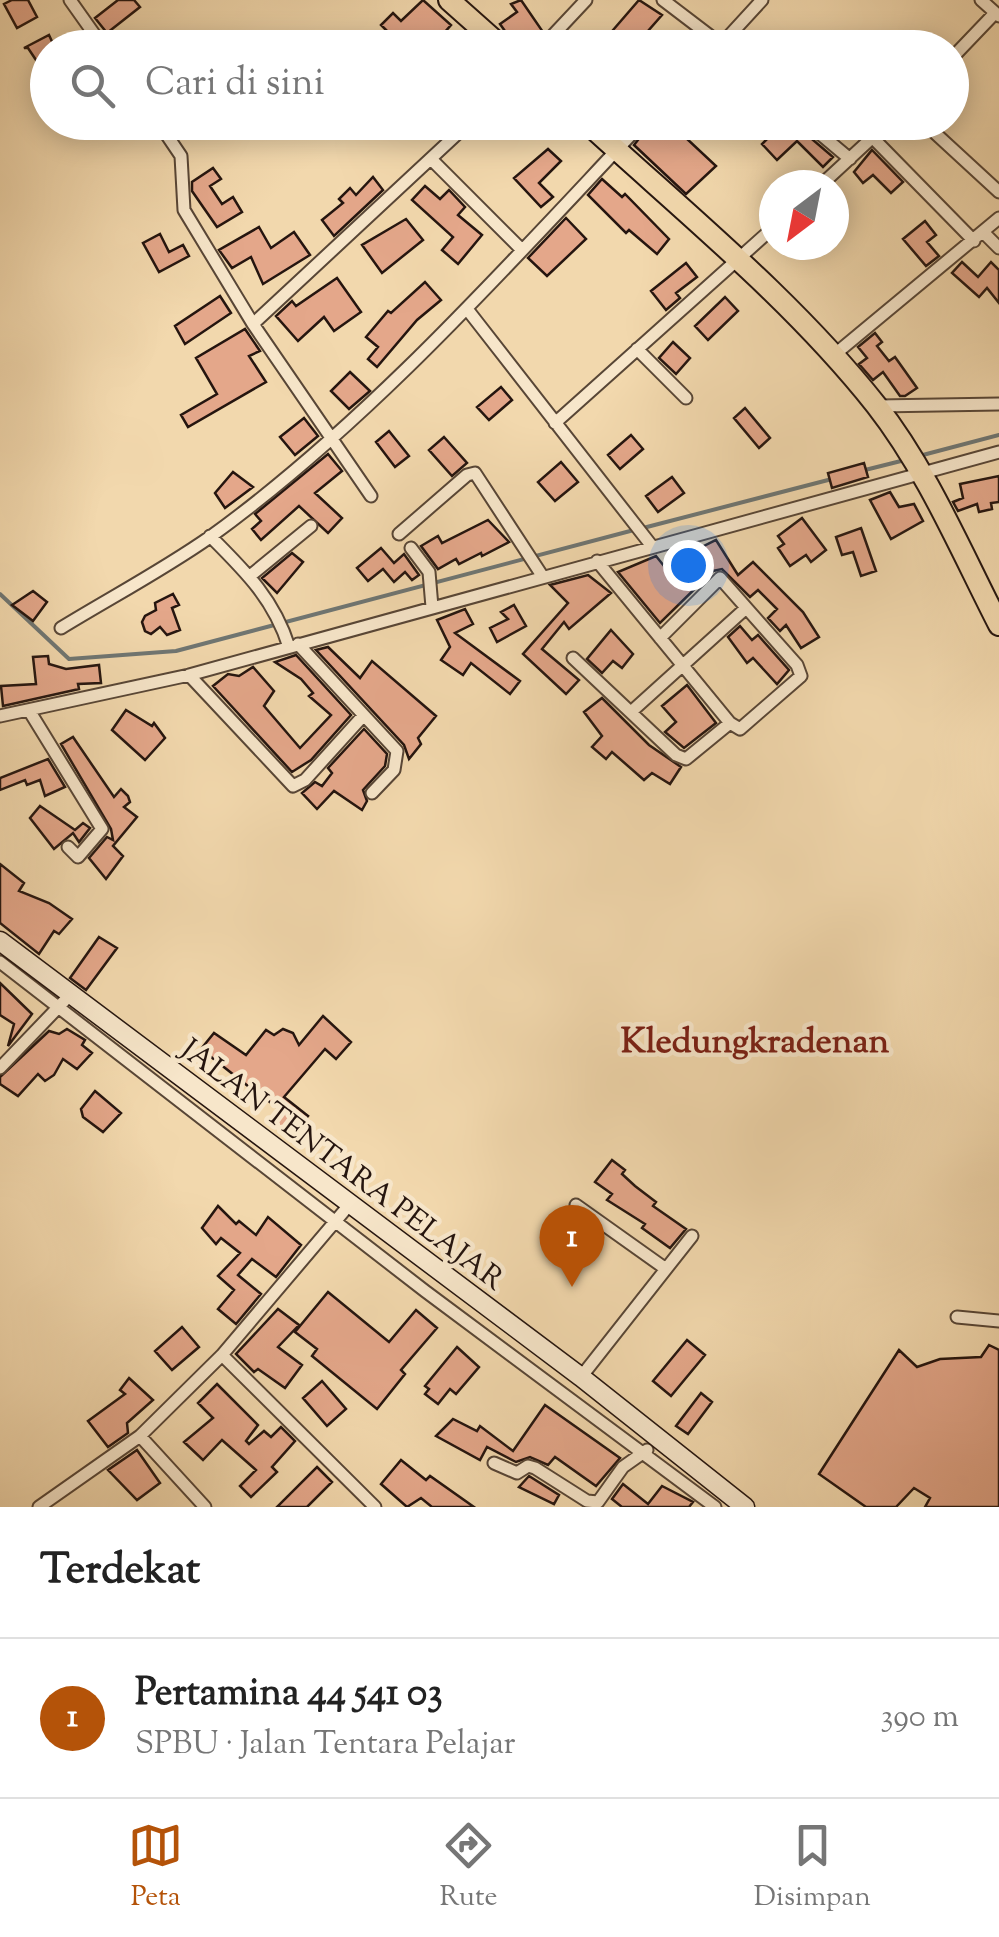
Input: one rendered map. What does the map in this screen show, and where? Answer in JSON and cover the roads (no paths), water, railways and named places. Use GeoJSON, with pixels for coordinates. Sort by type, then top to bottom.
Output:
{"type":"FeatureCollection","features":[{"type":"Feature","properties":{"kind":"highway"},"geometry":{"type":"LineString","coordinates":[[449,0],[483,30]]}},
{"type":"Feature","properties":{"kind":"highway"},"geometry":{"type":"LineString","coordinates":[[605,140],[834,356],[877,406],[914,463],[999,625]]}},
{"type":"Feature","properties":{"kind":"main road","name":"JALAN TENTARA PELAJAR"},"geometry":{"type":"LineString","coordinates":[[0,941],[64,1001],[350,1204],[746,1507]]}},
{"type":"Feature","properties":{"kind":"street"},"geometry":{"type":"LineString","coordinates":[[70,0],[91,30]]}},
{"type":"Feature","properties":{"kind":"street"},"geometry":{"type":"LineString","coordinates":[[558,30],[586,0]]}},
{"type":"Feature","properties":{"kind":"street"},"geometry":{"type":"LineString","coordinates":[[662,0],[701,30]]}},
{"type":"Feature","properties":{"kind":"street"},"geometry":{"type":"LineString","coordinates":[[736,30],[762,0]]}},
{"type":"Feature","properties":{"kind":"street"},"geometry":{"type":"LineString","coordinates":[[969,42],[997,15],[981,0]]}},
{"type":"Feature","properties":{"kind":"street"},"geometry":{"type":"LineString","coordinates":[[170,140],[181,156],[184,210],[253,324],[371,496]]}},
{"type":"Feature","properties":{"kind":"street"},"geometry":{"type":"LineString","coordinates":[[253,324],[453,140]]}},
{"type":"Feature","properties":{"kind":"street"},"geometry":{"type":"LineString","coordinates":[[61,628],[210,536],[329,438],[466,309],[625,140]]}},
{"type":"Feature","properties":{"kind":"street"},"geometry":{"type":"LineString","coordinates":[[827,140],[850,160]]}},
{"type":"Feature","properties":{"kind":"street"},"geometry":{"type":"LineString","coordinates":[[838,170],[871,140]]}},
{"type":"Feature","properties":{"kind":"street"},"geometry":{"type":"LineString","coordinates":[[875,140],[979,237],[999,248]]}},
{"type":"Feature","properties":{"kind":"street"},"geometry":{"type":"LineString","coordinates":[[942,140],[999,192]]}},
{"type":"Feature","properties":{"kind":"street"},"geometry":{"type":"LineString","coordinates":[[433,161],[522,250]]}},
{"type":"Feature","properties":{"kind":"street"},"geometry":{"type":"LineString","coordinates":[[834,356],[999,218]]}},
{"type":"Feature","properties":{"kind":"street"},"geometry":{"type":"LineString","coordinates":[[556,423],[759,241]]}},
{"type":"Feature","properties":{"kind":"street"},"geometry":{"type":"LineString","coordinates":[[466,309],[651,546]]}},
{"type":"Feature","properties":{"kind":"street"},"geometry":{"type":"LineString","coordinates":[[638,349],[686,398]]}},
{"type":"Feature","properties":{"kind":"street"},"geometry":{"type":"LineString","coordinates":[[877,406],[999,404]]}},
{"type":"Feature","properties":{"kind":"street"},"geometry":{"type":"LineString","coordinates":[[0,716],[189,675],[294,646],[431,602],[543,577],[651,546],[914,463],[999,452]]}},
{"type":"Feature","properties":{"kind":"street"},"geometry":{"type":"LineString","coordinates":[[399,534],[474,473],[543,577]]}},
{"type":"Feature","properties":{"kind":"street"},"geometry":{"type":"LineString","coordinates":[[250,576],[311,526]]}},
{"type":"Feature","properties":{"kind":"street"},"geometry":{"type":"LineString","coordinates":[[210,536],[250,576],[279,615],[294,646],[399,758],[372,794]]}},
{"type":"Feature","properties":{"kind":"street"},"geometry":{"type":"LineString","coordinates":[[411,548],[429,572],[431,602]]}},
{"type":"Feature","properties":{"kind":"street"},"geometry":{"type":"LineString","coordinates":[[597,561],[660,638],[684,665],[730,723],[740,729],[801,676],[797,665],[718,578],[660,638]]}},
{"type":"Feature","properties":{"kind":"street"},"geometry":{"type":"LineString","coordinates":[[631,712],[745,610]]}},
{"type":"Feature","properties":{"kind":"street"},"geometry":{"type":"LineString","coordinates":[[573,658],[676,755],[686,758],[730,723]]}},
{"type":"Feature","properties":{"kind":"street"},"geometry":{"type":"LineString","coordinates":[[189,675],[294,786],[305,780],[362,717]]}},
{"type":"Feature","properties":{"kind":"street"},"geometry":{"type":"LineString","coordinates":[[30,712],[102,828],[78,856],[68,848]]}},
{"type":"Feature","properties":{"kind":"street"},"geometry":{"type":"LineString","coordinates":[[0,962],[64,1001],[336,1222],[715,1507]]}},
{"type":"Feature","properties":{"kind":"street"},"geometry":{"type":"LineString","coordinates":[[0,1068],[64,1001]]}},
{"type":"Feature","properties":{"kind":"street"},"geometry":{"type":"LineString","coordinates":[[39,1507],[140,1436],[222,1355],[350,1204]]}},
{"type":"Feature","properties":{"kind":"street"},"geometry":{"type":"LineString","coordinates":[[576,1206],[666,1270]]}},
{"type":"Feature","properties":{"kind":"street"},"geometry":{"type":"LineString","coordinates":[[581,1377],[692,1236]]}},
{"type":"Feature","properties":{"kind":"street"},"geometry":{"type":"LineString","coordinates":[[957,1316],[999,1321]]}},
{"type":"Feature","properties":{"kind":"street"},"geometry":{"type":"LineString","coordinates":[[222,1355],[375,1507]]}},
{"type":"Feature","properties":{"kind":"street"},"geometry":{"type":"LineString","coordinates":[[140,1436],[205,1507]]}},
{"type":"Feature","properties":{"kind":"street"},"geometry":{"type":"LineString","coordinates":[[494,1463],[516,1473],[528,1466],[536,1468],[588,1501],[598,1502],[623,1466],[664,1442]]}},
{"type":"Feature","properties":{"kind":"waterway"},"geometry":{"type":"LineString","coordinates":[[919,456],[999,435]]}},
{"type":"Feature","properties":{"kind":"waterway"},"geometry":{"type":"LineString","coordinates":[[861,471],[905,460]]}},
{"type":"Feature","properties":{"kind":"waterway"},"geometry":{"type":"LineString","coordinates":[[643,528],[832,479]]}},
{"type":"Feature","properties":{"kind":"waterway"},"geometry":{"type":"LineString","coordinates":[[0,594],[69,659],[176,651],[634,530]]}},
{"type":"Feature","properties":{"kind":"place","name":"Pertamina 44 541 03"},"geometry":{"type":"Point","coordinates":[572,1287]}},
{"type":"Feature","properties":{"kind":"district","name":"Kledungkradenan"},"geometry":{"type":"Point","coordinates":[755,1040]}}]}
